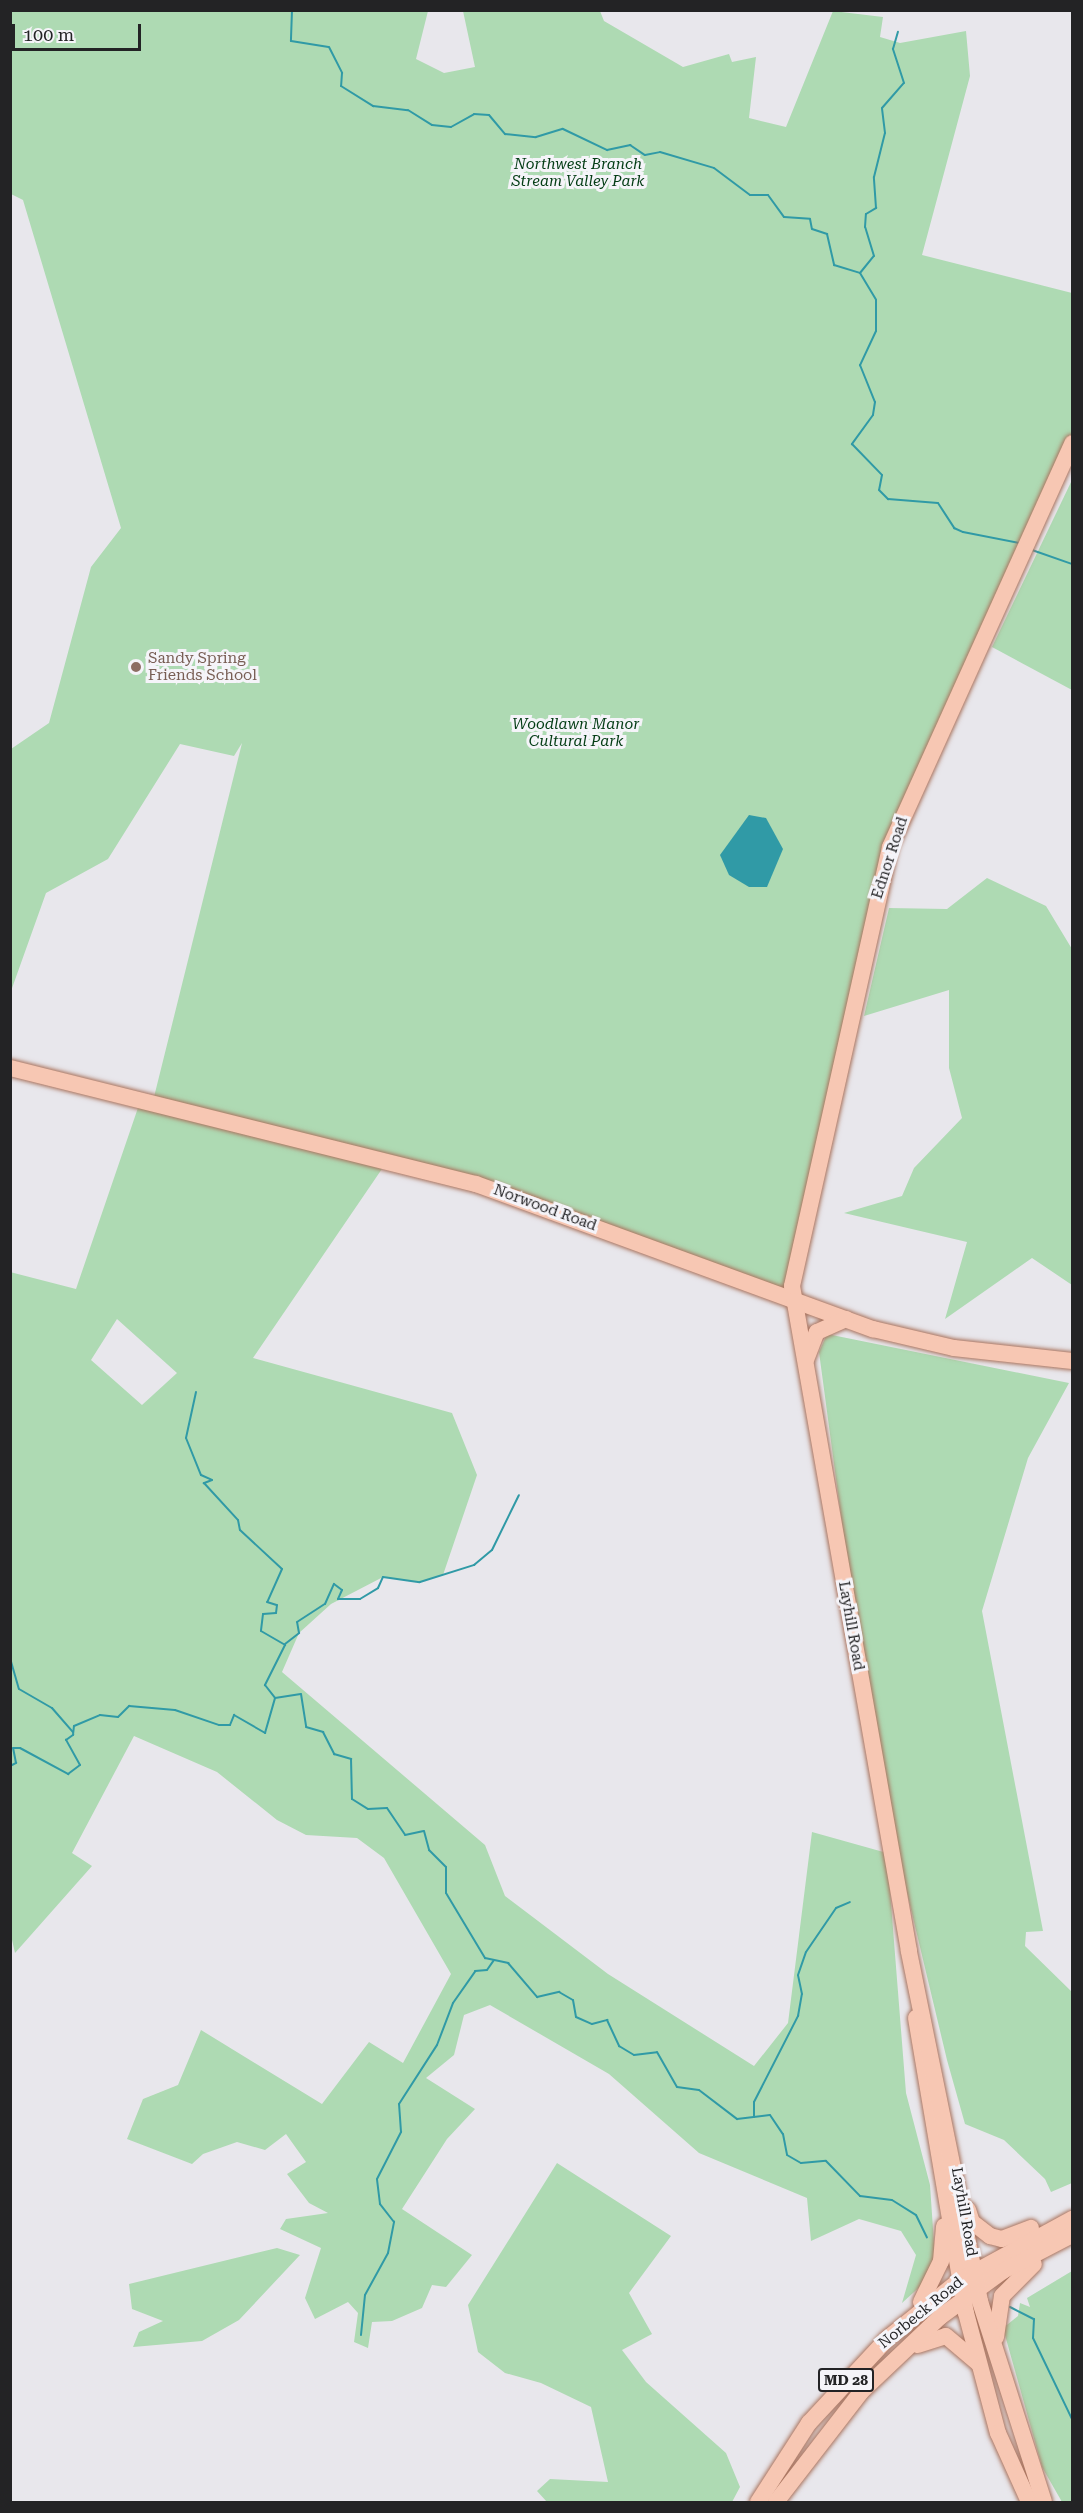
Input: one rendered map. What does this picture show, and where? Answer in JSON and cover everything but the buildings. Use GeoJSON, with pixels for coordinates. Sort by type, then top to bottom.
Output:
{"type":"FeatureCollection","features":[{"type":"Feature","properties":{"kind":"main road","name":"Ednor Road"},"geometry":{"type":"LineString","coordinates":[[793,1300],[880,879],[1008,583],[1072,443]]}},
{"type":"Feature","properties":{"kind":"main road","name":"Norwood Road"},"geometry":{"type":"LineString","coordinates":[[10,1068],[476,1184],[846,1319],[954,1348],[1072,1361]]}},
{"type":"Feature","properties":{"kind":"main road","name":"Layhill Road"},"geometry":{"type":"LineString","coordinates":[[793,1300],[909,1951],[976,2279],[998,2365],[1044,2502]]}},
{"type":"Feature","properties":{"kind":"main road"},"geometry":{"type":"LineString","coordinates":[[805,1367],[817,1332],[846,1319]]}},
{"type":"Feature","properties":{"kind":"main road","name":"Layhill Road"},"geometry":{"type":"LineString","coordinates":[[909,1951],[919,2047],[963,2298],[998,2433],[1029,2502]]}},
{"type":"Feature","properties":{"kind":"main road"},"geometry":{"type":"LineString","coordinates":[[897,2330],[933,2286],[944,2229],[917,2076],[919,2047]]}},
{"type":"Feature","properties":{"kind":"main road"},"geometry":{"type":"LineString","coordinates":[[959,2187],[972,2222],[1002,2239],[1072,2209]]}},
{"type":"Feature","properties":{"kind":"main road","name":"Norbeck Road"},"geometry":{"type":"LineString","coordinates":[[776,2502],[804,2460],[885,2367],[963,2298],[976,2279],[1072,2219]]}},
{"type":"Feature","properties":{"kind":"main road","name":"Norbeck Road"},"geometry":{"type":"LineString","coordinates":[[758,2502],[809,2423],[897,2330],[960,2280],[976,2279],[1072,2235]]}},
{"type":"Feature","properties":{"kind":"main road"},"geometry":{"type":"LineString","coordinates":[[998,2365],[995,2319],[1002,2296],[1016,2277],[1072,2244]]}},
{"type":"Feature","properties":{"kind":"main road"},"geometry":{"type":"LineString","coordinates":[[885,2367],[936,2336],[958,2342],[981,2366]]}},
{"type":"Feature","properties":{"kind":"green space"},"geometry":{"type":"Polygon","coordinates":[[[11,11],[428,11],[416,59],[444,73],[475,67],[463,11],[600,11],[604,21],[683,67],[729,54],[732,62],[756,57],[749,118],[786,127],[833,11],[883,17],[880,37],[900,43],[966,31],[970,76],[922,255],[1072,293],[1072,443],[890,847],[793,1301],[599,1227],[154,1097],[242,743],[234,756],[180,744],[108,859],[46,893],[11,991],[11,749],[49,723],[91,567],[121,528],[23,200],[11,194],[11,11]]]}},
{"type":"Feature","properties":{"kind":"green space"},"geometry":{"type":"Polygon","coordinates":[[[1072,480],[1072,690],[992,647],[1072,480]]]}},
{"type":"Feature","properties":{"kind":"green space"},"geometry":{"type":"Polygon","coordinates":[[[987,878],[1046,906],[1072,949],[1072,1285],[1032,1258],[945,1319],[967,1242],[844,1213],[902,1196],[914,1168],[962,1118],[949,1068],[949,990],[864,1016],[889,908],[947,909],[987,878]]]}},
{"type":"Feature","properties":{"kind":"green space"},"geometry":{"type":"Polygon","coordinates":[[[141,1099],[386,1163],[253,1358],[452,1413],[477,1475],[443,1575],[420,1582],[383,1577],[331,1604],[299,1633],[282,1672],[485,1845],[505,1896],[608,1974],[754,2066],[788,2023],[812,1832],[887,1853],[906,2093],[930,2185],[935,2258],[924,2283],[902,2303],[916,2255],[901,2231],[859,2219],[811,2241],[807,2198],[699,2153],[609,2074],[490,2005],[464,2015],[454,2055],[426,2078],[475,2109],[447,2139],[402,2209],[472,2255],[446,2287],[432,2285],[422,2308],[392,2321],[372,2322],[368,2348],[354,2342],[358,2313],[348,2302],[315,2319],[305,2298],[321,2248],[280,2229],[286,2219],[328,2213],[309,2203],[287,2174],[306,2162],[286,2134],[265,2150],[237,2142],[203,2154],[192,2164],[127,2139],[143,2099],[178,2085],[201,2030],[322,2104],[369,2042],[403,2063],[451,1974],[384,1858],[357,1838],[306,1835],[277,1820],[217,1772],[134,1736],[72,1853],[92,1866],[15,1953],[10,1931],[10,1272],[76,1289],[141,1099]],[[117,1319],[91,1360],[142,1405],[177,1373],[117,1319]]]}},
{"type":"Feature","properties":{"kind":"green space"},"geometry":{"type":"Polygon","coordinates":[[[827,1334],[1069,1383],[1028,1458],[982,1611],[1043,1931],[1026,1932],[1025,1946],[1072,1992],[1072,2183],[1051,2192],[1045,2179],[1004,2140],[965,2124],[947,2060],[904,1880],[845,1546],[819,1352],[827,1334]]]}},
{"type":"Feature","properties":{"kind":"green space"},"geometry":{"type":"Polygon","coordinates":[[[557,2163],[671,2236],[629,2293],[652,2334],[622,2350],[646,2382],[726,2453],[740,2487],[732,2502],[547,2502],[537,2491],[550,2479],[608,2482],[591,2407],[541,2383],[505,2373],[478,2352],[468,2305],[557,2163]]]}},
{"type":"Feature","properties":{"kind":"green space"},"geometry":{"type":"Polygon","coordinates":[[[277,2248],[300,2255],[239,2320],[202,2341],[133,2347],[139,2332],[163,2321],[132,2309],[129,2284],[277,2248]]]}},
{"type":"Feature","properties":{"kind":"green space"},"geometry":{"type":"Polygon","coordinates":[[[1072,2271],[1072,2502],[1062,2502],[1042,2467],[1003,2328],[1018,2316],[1020,2303],[1030,2307],[1027,2298],[1072,2271]]]}},
{"type":"Feature","properties":{"kind":"water"},"geometry":{"type":"Polygon","coordinates":[[[749,815],[766,818],[783,849],[767,887],[749,887],[729,875],[720,855],[749,815]]]}},
{"type":"Feature","properties":{"kind":"waterway"},"geometry":{"type":"LineString","coordinates":[[292,10],[291,41],[329,47],[342,73],[341,86],[373,106],[408,110],[432,125],[451,127],[474,114],[489,115],[505,134],[536,137],[563,129],[607,150],[630,145],[645,155],[660,152],[714,168],[750,195],[768,195],[784,217],[810,219],[812,229],[827,234],[834,265],[860,273],[876,300],[876,331],[860,365],[875,402],[873,415],[852,444],[882,475],[879,490],[888,499],[938,503],[954,528],[963,532],[1019,543]]}},
{"type":"Feature","properties":{"kind":"waterway"},"geometry":{"type":"LineString","coordinates":[[860,273],[874,256],[865,227],[866,214],[876,208],[874,177],[885,133],[882,108],[904,83],[893,49],[898,32]]}},
{"type":"Feature","properties":{"kind":"waterway"},"geometry":{"type":"LineString","coordinates":[[1032,550],[1072,564]]}},
{"type":"Feature","properties":{"kind":"waterway"},"geometry":{"type":"LineString","coordinates":[[196,1392],[186,1438],[201,1475],[212,1480],[204,1483],[238,1520],[240,1530],[282,1569],[267,1602],[277,1605],[276,1613],[263,1614],[261,1631],[285,1645],[265,1685],[275,1698]]}},
{"type":"Feature","properties":{"kind":"waterway"},"geometry":{"type":"LineString","coordinates":[[285,1644],[299,1633],[297,1622],[325,1604],[334,1584],[342,1590],[338,1599],[360,1599],[378,1588],[383,1577],[420,1582],[474,1565],[492,1550],[519,1495]]}},
{"type":"Feature","properties":{"kind":"waterway"},"geometry":{"type":"LineString","coordinates":[[10,1658],[19,1689],[52,1708],[73,1732]]}},
{"type":"Feature","properties":{"kind":"waterway"},"geometry":{"type":"LineString","coordinates":[[10,1766],[16,1763],[13,1748],[20,1748],[68,1774],[80,1765],[66,1740],[73,1735],[74,1726],[100,1715],[118,1717],[129,1706],[175,1710],[219,1725],[230,1725],[234,1715],[265,1733],[275,1698],[301,1694],[306,1727],[323,1732],[334,1754],[351,1759],[352,1799],[368,1809],[387,1808],[405,1835],[424,1831],[429,1850],[446,1867],[446,1893],[485,1958],[508,1963],[537,1997],[559,1992],[573,2000],[576,2017],[592,2024],[607,2020],[619,2046],[634,2055],[657,2052],[677,2087],[699,2090],[737,2119],[770,2115],[783,2134],[787,2155],[801,2163],[826,2161],[860,2196],[892,2200],[916,2215],[927,2238]]}},
{"type":"Feature","properties":{"kind":"waterway"},"geometry":{"type":"LineString","coordinates":[[754,2117],[754,2102],[798,2016],[802,1994],[798,1975],[806,1952],[836,1908],[850,1902]]}},
{"type":"Feature","properties":{"kind":"waterway"},"geometry":{"type":"LineString","coordinates":[[361,2335],[365,2295],[388,2253],[394,2222],[380,2204],[377,2179],[401,2132],[399,2104],[437,2045],[453,2003],[475,1971],[487,1970],[494,1960]]}},
{"type":"Feature","properties":{"kind":"waterway"},"geometry":{"type":"LineString","coordinates":[[1010,2307],[1034,2319],[1033,2338],[1072,2419]]}},
{"type":"Feature","properties":{"kind":"place","name":"Sandy Spring Friends School"},"geometry":{"type":"Point","coordinates":[136,667]}},
{"type":"Feature","properties":{"kind":"park label","name":"Northwest Branch Stream Valley Park"},"geometry":{"type":"Point","coordinates":[578,172]}},
{"type":"Feature","properties":{"kind":"park label","name":"Woodlawn Manor Cultural Park"},"geometry":{"type":"Point","coordinates":[576,732]}}]}
